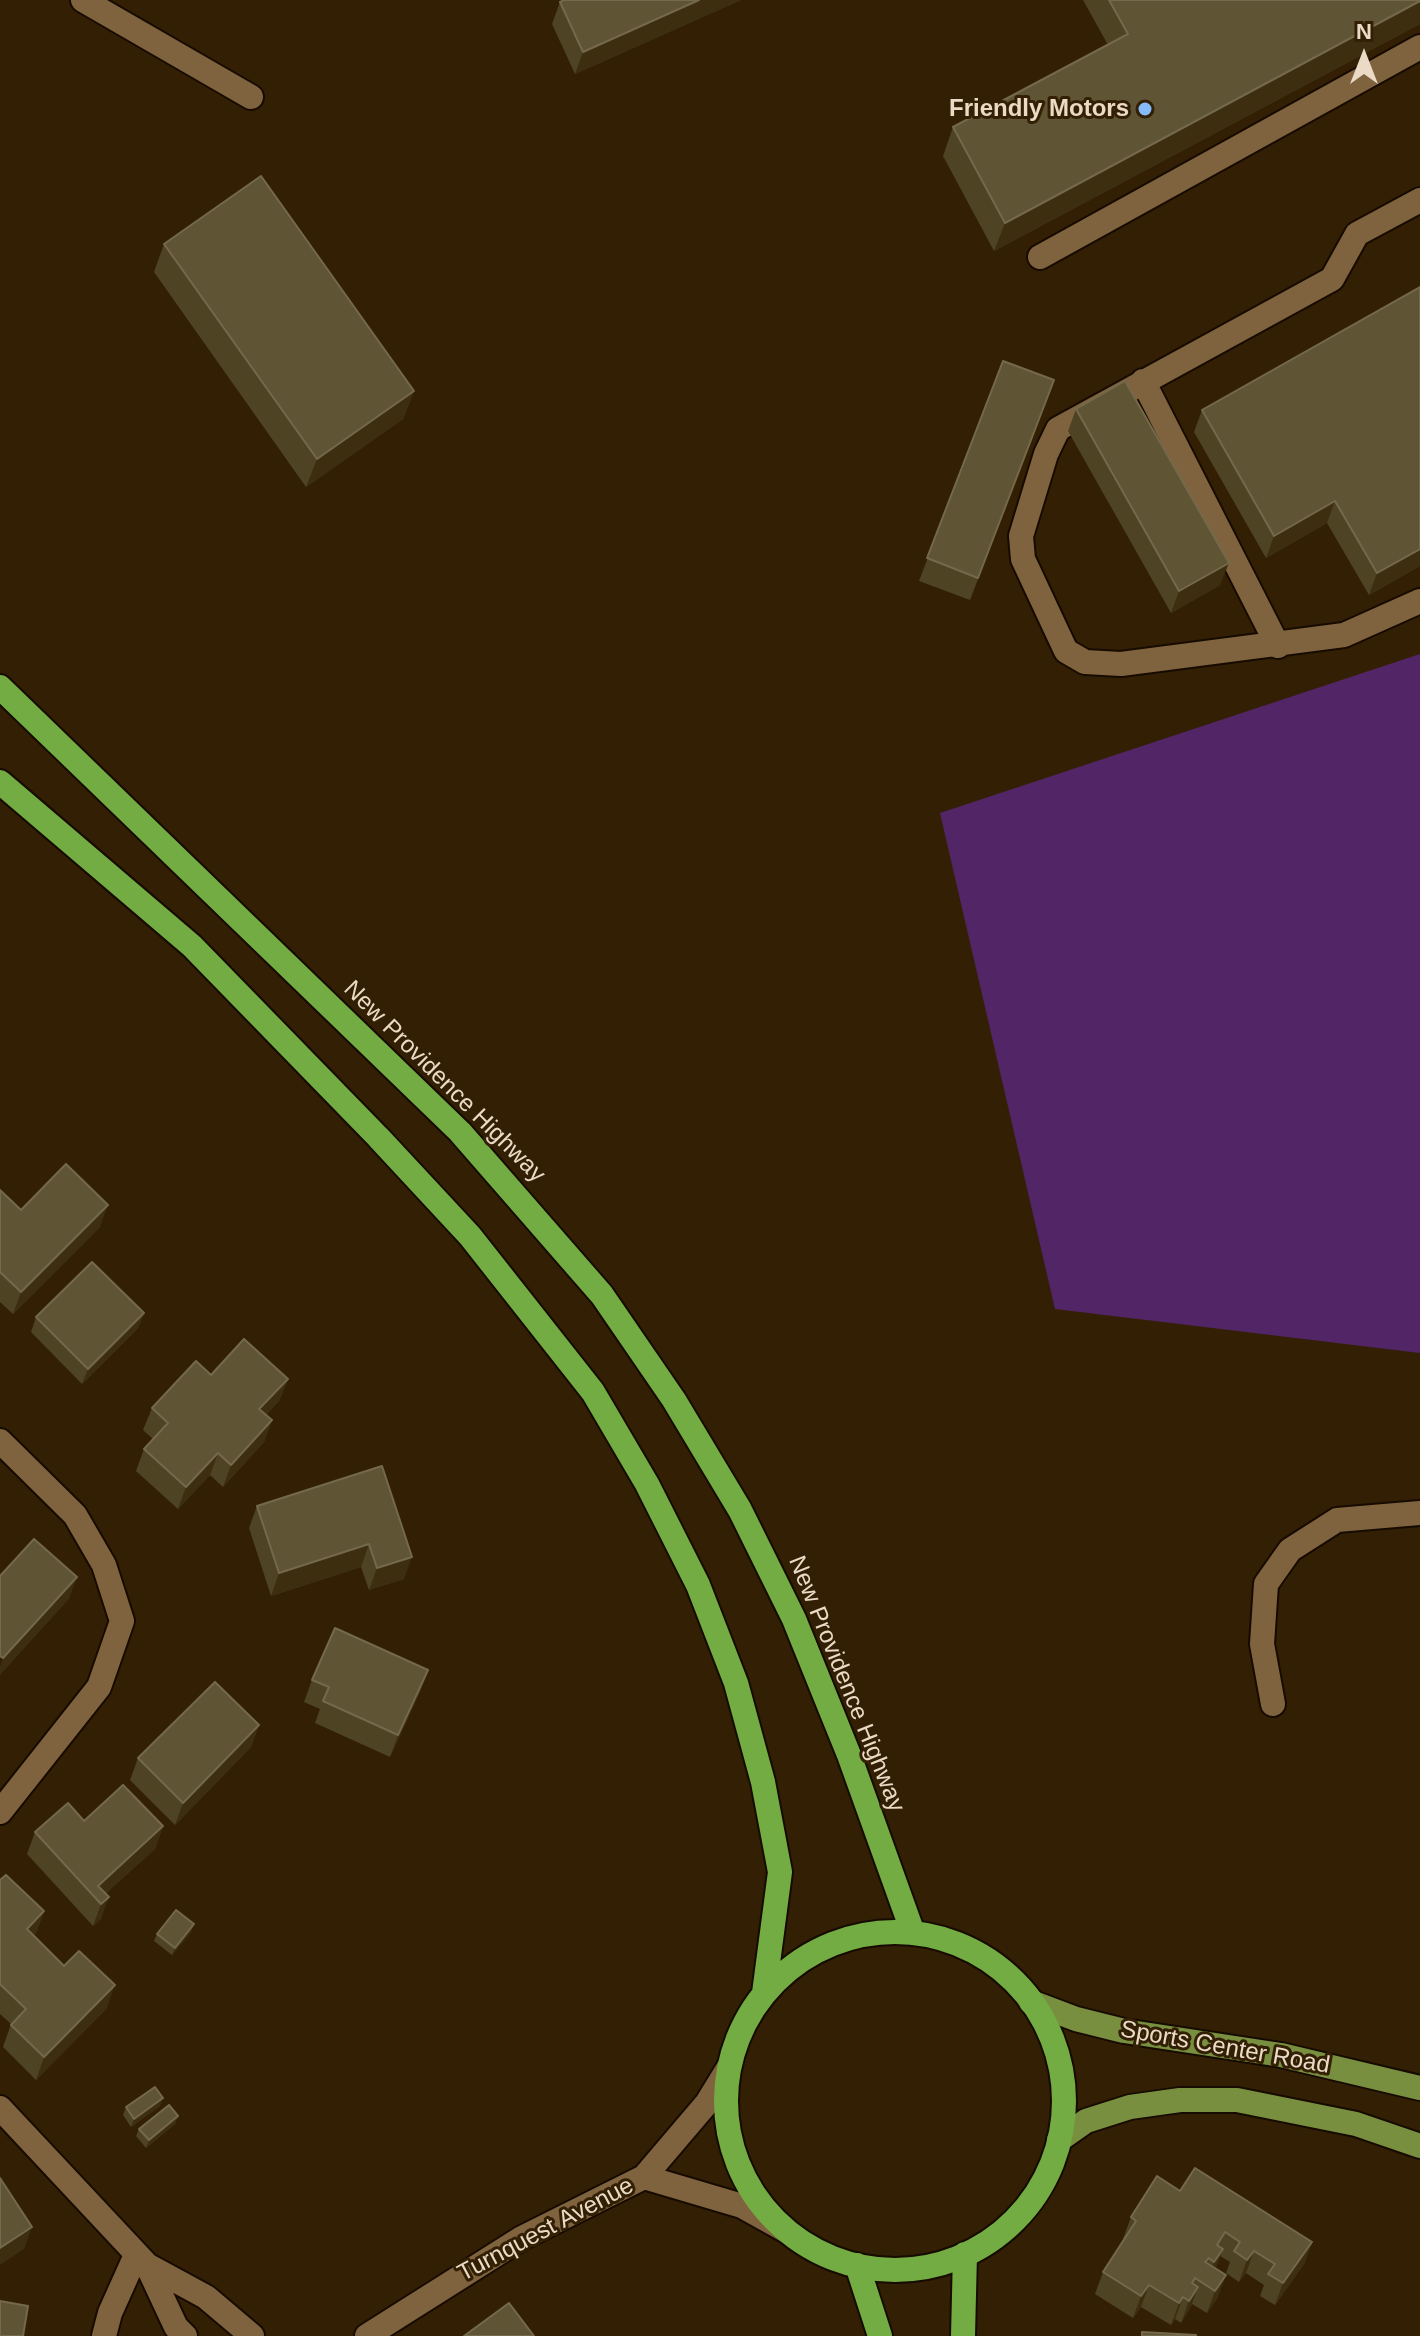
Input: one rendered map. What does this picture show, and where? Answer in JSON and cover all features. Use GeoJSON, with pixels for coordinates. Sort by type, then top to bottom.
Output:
{"type":"FeatureCollection","features":[{"type":"Feature","properties":{"kind":"highway","name":"New Providence Highway"},"geometry":{"type":"LineString","coordinates":[[0,687],[460,1132],[602,1295],[674,1400],[740,1510],[788,1605],[849,1755],[913,1933]]}},
{"type":"Feature","properties":{"kind":"highway"},"geometry":{"type":"LineString","coordinates":[[0,782],[192,946],[378,1137],[470,1236],[593,1392],[647,1484],[698,1585],[736,1683],[763,1782],[780,1872],[764,1993]]}},
{"type":"Feature","properties":{"kind":"highway"},"geometry":{"type":"LineString","coordinates":[[913,1933],[971,1951],[998,1968],[1031,2002],[1046,2026],[1060,2068],[1064,2100],[1059,2140],[1047,2174],[1011,2224],[965,2254],[908,2269],[857,2265],[810,2247],[785,2230],[754,2194],[735,2156],[726,2114],[729,2067],[742,2029],[764,1993],[795,1965],[838,1942],[870,1935],[913,1933]]}},
{"type":"Feature","properties":{"kind":"highway"},"geometry":{"type":"LineString","coordinates":[[963,2336],[965,2254]]}},
{"type":"Feature","properties":{"kind":"highway"},"geometry":{"type":"LineString","coordinates":[[857,2265],[880,2336]]}},
{"type":"Feature","properties":{"kind":"main road","name":"Sports Center Road"},"geometry":{"type":"LineString","coordinates":[[1031,2002],[1076,2019],[1124,2031],[1281,2055],[1420,2088]]}},
{"type":"Feature","properties":{"kind":"main road","name":"Sports Center Road"},"geometry":{"type":"LineString","coordinates":[[1059,2140],[1086,2121],[1130,2107],[1180,2100],[1237,2100],[1356,2124],[1420,2146]]}},
{"type":"Feature","properties":{"kind":"street"},"geometry":{"type":"LineString","coordinates":[[83,0],[251,97]]}},
{"type":"Feature","properties":{"kind":"street"},"geometry":{"type":"LineString","coordinates":[[1040,257],[1420,47]]}},
{"type":"Feature","properties":{"kind":"street"},"geometry":{"type":"LineString","coordinates":[[1420,200],[1357,234],[1332,279],[1058,429],[1046,454],[1021,536],[1023,559],[1066,651],[1085,662],[1121,664],[1344,635],[1420,601]]}},
{"type":"Feature","properties":{"kind":"street"},"geometry":{"type":"LineString","coordinates":[[1143,381],[1278,646]]}},
{"type":"Feature","properties":{"kind":"street"},"geometry":{"type":"LineString","coordinates":[[0,1441],[75,1515],[104,1565],[122,1621],[99,1687],[0,1812]]}},
{"type":"Feature","properties":{"kind":"street"},"geometry":{"type":"LineString","coordinates":[[1273,1704],[1262,1644],[1266,1584],[1290,1550],[1337,1520],[1420,1513]]}},
{"type":"Feature","properties":{"kind":"street"},"geometry":{"type":"LineString","coordinates":[[729,2067],[707,2103],[644,2177],[742,2206],[785,2230]]}},
{"type":"Feature","properties":{"kind":"street"},"geometry":{"type":"LineString","coordinates":[[0,2108],[142,2260],[176,2327],[185,2336]]}},
{"type":"Feature","properties":{"kind":"street","name":"Turnquest Avenue"},"geometry":{"type":"LineString","coordinates":[[367,2336],[522,2238],[644,2177]]}},
{"type":"Feature","properties":{"kind":"street"},"geometry":{"type":"LineString","coordinates":[[104,2336],[110,2313],[142,2260]]}},
{"type":"Feature","properties":{"kind":"street"},"geometry":{"type":"LineString","coordinates":[[142,2260],[206,2297],[252,2336]]}},
{"type":"Feature","properties":{"kind":"shaded area"},"geometry":{"type":"Polygon","coordinates":[[[1420,654],[1420,1353],[1055,1309],[940,813],[1420,654]]]}},
{"type":"Feature","properties":{"kind":"building"},"geometry":{"type":"Polygon","coordinates":[[[699,0],[583,52],[560,2],[699,0]]]}},
{"type":"Feature","properties":{"kind":"building","name":"Friendly Motors"},"geometry":{"type":"Polygon","coordinates":[[[1109,0],[1420,1],[1005,223],[953,127],[1128,34],[1109,0]]]}},
{"type":"Feature","properties":{"kind":"building"},"geometry":{"type":"Polygon","coordinates":[[[261,176],[414,391],[317,459],[164,244],[261,176]]]}},
{"type":"Feature","properties":{"kind":"building"},"geometry":{"type":"Polygon","coordinates":[[[1420,287],[1420,549],[1377,573],[1335,501],[1274,536],[1202,410],[1420,287]]]}},
{"type":"Feature","properties":{"kind":"building"},"geometry":{"type":"Polygon","coordinates":[[[1003,361],[1054,380],[978,578],[927,558],[1003,361]]]}},
{"type":"Feature","properties":{"kind":"building"},"geometry":{"type":"Polygon","coordinates":[[[1125,381],[1229,563],[1179,591],[1076,409],[1125,381]]]}},
{"type":"Feature","properties":{"kind":"building"},"geometry":{"type":"Polygon","coordinates":[[[66,1164],[108,1205],[21,1292],[0,1272],[0,1190],[21,1210],[66,1164]]]}},
{"type":"Feature","properties":{"kind":"building"},"geometry":{"type":"Polygon","coordinates":[[[92,1262],[144,1313],[88,1369],[36,1317],[92,1262]]]}},
{"type":"Feature","properties":{"kind":"building"},"geometry":{"type":"Polygon","coordinates":[[[244,1339],[288,1379],[259,1409],[272,1420],[231,1465],[218,1453],[186,1487],[144,1449],[168,1423],[152,1408],[196,1361],[211,1375],[244,1339]]]}},
{"type":"Feature","properties":{"kind":"building"},"geometry":{"type":"Polygon","coordinates":[[[382,1466],[412,1557],[377,1568],[369,1544],[279,1573],[257,1506],[382,1466]]]}},
{"type":"Feature","properties":{"kind":"building"},"geometry":{"type":"Polygon","coordinates":[[[34,1539],[77,1577],[3,1658],[0,1656],[0,1576],[34,1539]]]}},
{"type":"Feature","properties":{"kind":"building"},"geometry":{"type":"Polygon","coordinates":[[[335,1628],[428,1670],[398,1735],[323,1701],[329,1687],[312,1680],[335,1628]]]}},
{"type":"Feature","properties":{"kind":"building"},"geometry":{"type":"Polygon","coordinates":[[[215,1682],[259,1725],[183,1803],[138,1758],[215,1682]]]}},
{"type":"Feature","properties":{"kind":"building"},"geometry":{"type":"Polygon","coordinates":[[[123,1785],[163,1826],[98,1886],[109,1897],[101,1904],[35,1832],[68,1803],[84,1821],[123,1785]]]}},
{"type":"Feature","properties":{"kind":"building"},"geometry":{"type":"Polygon","coordinates":[[[6,1875],[44,1911],[27,1929],[64,1966],[79,1951],[115,1985],[44,2057],[11,2025],[26,2009],[0,1984],[0,1880],[6,1875]]]}},
{"type":"Feature","properties":{"kind":"building"},"geometry":{"type":"Polygon","coordinates":[[[176,1910],[194,1924],[175,1948],[157,1934],[176,1910]]]}},
{"type":"Feature","properties":{"kind":"building"},"geometry":{"type":"Polygon","coordinates":[[[155,2087],[163,2098],[134,2119],[126,2107],[155,2087]]]}},
{"type":"Feature","properties":{"kind":"building"},"geometry":{"type":"Polygon","coordinates":[[[169,2105],[178,2116],[149,2140],[139,2129],[169,2105]]]}},
{"type":"Feature","properties":{"kind":"building"},"geometry":{"type":"Polygon","coordinates":[[[1195,2168],[1312,2242],[1283,2283],[1268,2274],[1275,2264],[1254,2251],[1247,2260],[1234,2251],[1240,2242],[1225,2232],[1217,2245],[1223,2249],[1214,2262],[1209,2258],[1205,2262],[1226,2275],[1215,2291],[1195,2278],[1192,2283],[1198,2287],[1189,2301],[1183,2297],[1179,2303],[1149,2285],[1141,2296],[1103,2272],[1136,2221],[1131,2217],[1157,2176],[1180,2191],[1195,2168]]]}},
{"type":"Feature","properties":{"kind":"building"},"geometry":{"type":"Polygon","coordinates":[[[0,2178],[32,2227],[0,2248],[0,2178]]]}},
{"type":"Feature","properties":{"kind":"building"},"geometry":{"type":"Polygon","coordinates":[[[0,2301],[28,2306],[23,2336],[0,2336],[0,2301]]]}},
{"type":"Feature","properties":{"kind":"building"},"geometry":{"type":"Polygon","coordinates":[[[509,2303],[534,2336],[464,2336],[509,2303]]]}},
{"type":"Feature","properties":{"kind":"building"},"geometry":{"type":"Polygon","coordinates":[[[1142,2332],[1196,2335],[1196,2336],[1142,2336],[1142,2332]]]}},
{"type":"Feature","properties":{"kind":"place","name":"Friendly Motors"},"geometry":{"type":"Point","coordinates":[1145,109]}}]}
